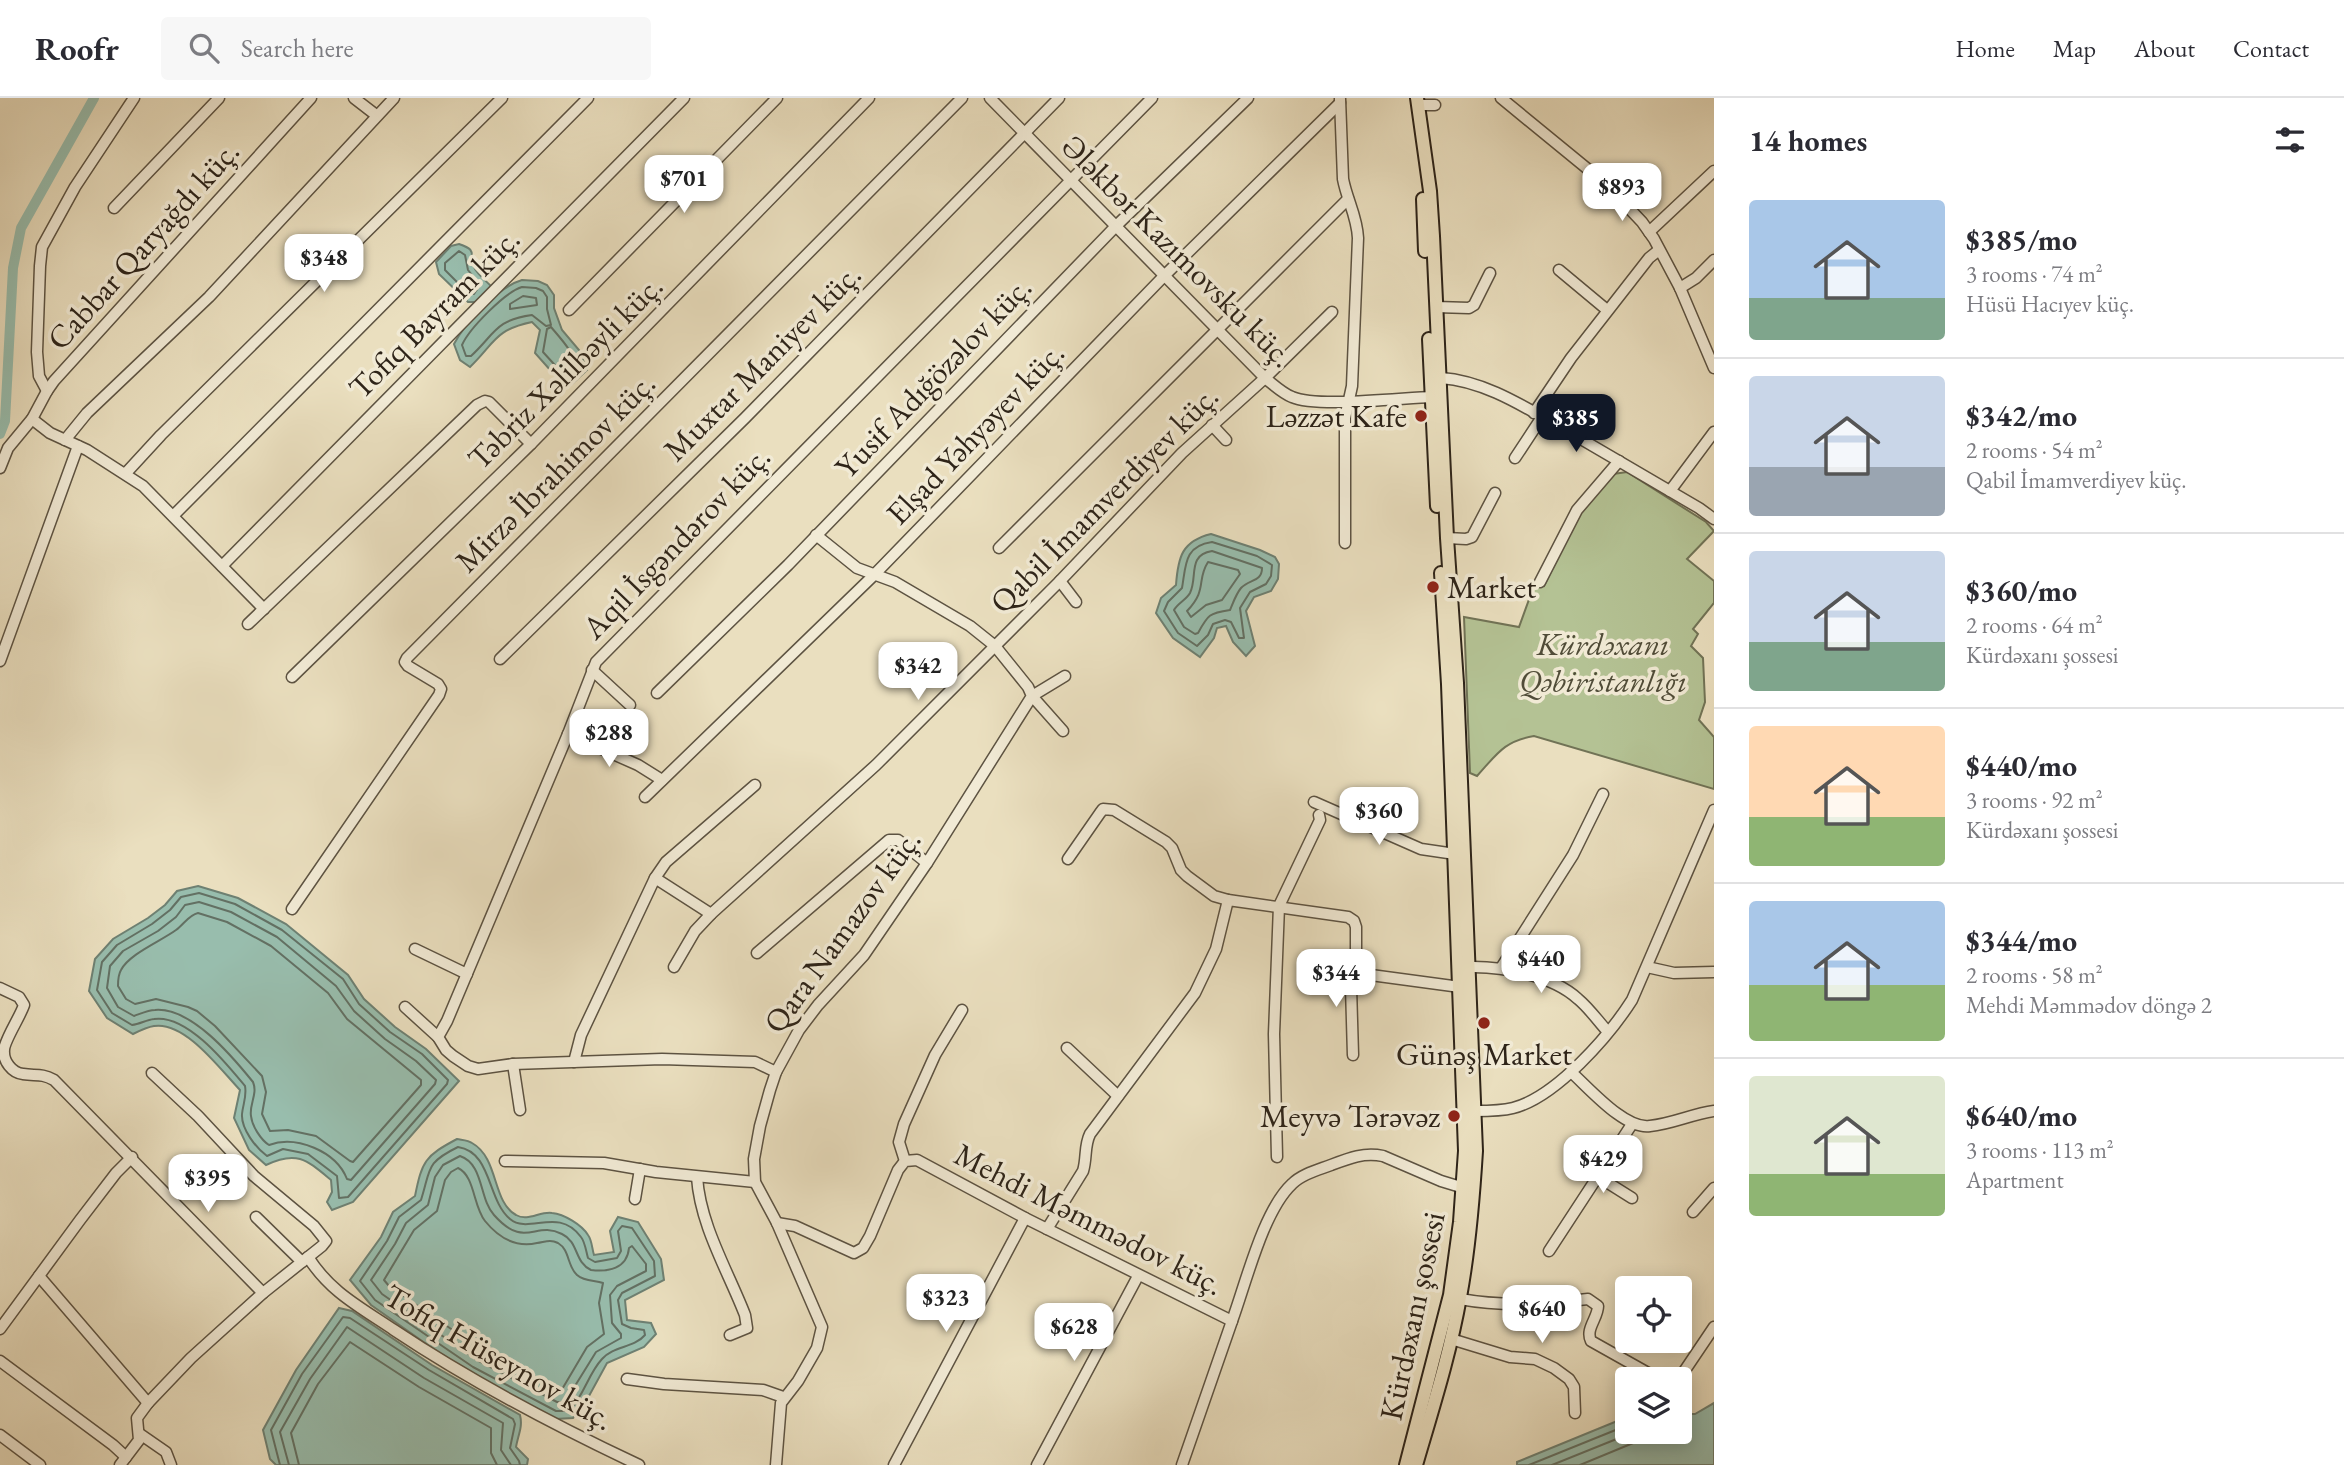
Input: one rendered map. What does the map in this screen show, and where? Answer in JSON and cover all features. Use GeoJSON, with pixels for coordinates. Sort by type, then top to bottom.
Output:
{"type":"FeatureCollection","features":[{"type":"Feature","properties":{"kind":"main road"},"geometry":{"type":"LineString","coordinates":[[1415,101],[1430,191],[1436,307],[1436,378]]}},
{"type":"Feature","properties":{"kind":"main road"},"geometry":{"type":"LineString","coordinates":[[1415,101],[1436,378]]}},
{"type":"Feature","properties":{"kind":"main road","name":"Kürdəxanı şossesi"},"geometry":{"type":"LineString","coordinates":[[1416,1465],[1460,1299],[1474,1189],[1460,987],[1453,684],[1432,397],[1436,378]]}},
{"type":"Feature","properties":{"kind":"main road","name":"Kürdəxanı şossesi"},"geometry":{"type":"LineString","coordinates":[[1406,1465],[1450,1295],[1464,1188],[1470,1111],[1468,967],[1447,538],[1436,378]]}},
{"type":"Feature","properties":{"kind":"street"},"geometry":{"type":"LineString","coordinates":[[47,391],[39,376],[37,352],[42,247],[75,187],[134,98]]}},
{"type":"Feature","properties":{"kind":"street"},"geometry":{"type":"LineString","coordinates":[[114,208],[219,98]]}},
{"type":"Feature","properties":{"kind":"street","name":"Cabbar Qaryağdı küç."},"geometry":{"type":"LineString","coordinates":[[0,468],[12,442],[32,419],[47,391],[312,98]]}},
{"type":"Feature","properties":{"kind":"street"},"geometry":{"type":"LineString","coordinates":[[354,98],[376,115]]}},
{"type":"Feature","properties":{"kind":"street"},"geometry":{"type":"LineString","coordinates":[[65,440],[87,413],[209,297],[394,98]]}},
{"type":"Feature","properties":{"kind":"street"},"geometry":{"type":"LineString","coordinates":[[126,473],[161,435],[502,98]]}},
{"type":"Feature","properties":{"kind":"street"},"geometry":{"type":"LineString","coordinates":[[173,516],[588,98]]}},
{"type":"Feature","properties":{"kind":"street","name":"Tofiq Bayram küç."},"geometry":{"type":"LineString","coordinates":[[222,566],[684,98]]}},
{"type":"Feature","properties":{"kind":"street"},"geometry":{"type":"LineString","coordinates":[[569,310],[777,98]]}},
{"type":"Feature","properties":{"kind":"street","name":"Təbriz Xəlilbəyli küç."},"geometry":{"type":"LineString","coordinates":[[292,677],[531,444],[869,98]]}},
{"type":"Feature","properties":{"kind":"street","name":"Mirzə İbrahimov küç."},"geometry":{"type":"LineString","coordinates":[[292,909],[439,695],[441,689],[438,684],[408,667],[405,662],[407,658],[962,98]]}},
{"type":"Feature","properties":{"kind":"street","name":"Ələkbər Kazımovsku küç."},"geometry":{"type":"LineString","coordinates":[[990,98],[1265,378],[1284,393],[1298,399],[1349,401],[1432,397]]}},
{"type":"Feature","properties":{"kind":"street","name":"Muxtar Maniyev küç."},"geometry":{"type":"LineString","coordinates":[[500,659],[745,418],[1059,98]]}},
{"type":"Feature","properties":{"kind":"street","name":"Aqil İsgəndərov küç."},"geometry":{"type":"LineString","coordinates":[[438,1037],[568,734],[592,670],[600,657],[1152,98]]}},
{"type":"Feature","properties":{"kind":"street","name":"Yusif Adığözəlov küç."},"geometry":{"type":"LineString","coordinates":[[657,694],[816,536],[1116,226],[1248,98]]}},
{"type":"Feature","properties":{"kind":"street"},"geometry":{"type":"LineString","coordinates":[[1502,98],[1606,184],[1650,232],[1680,288],[1714,368]]}},
{"type":"Feature","properties":{"kind":"street"},"geometry":{"type":"LineString","coordinates":[[1340,100],[1343,179],[1356,218],[1358,237],[1352,386],[1345,418],[1345,543]]}},
{"type":"Feature","properties":{"kind":"street","name":"Elşad Yəhyəyev küç."},"geometry":{"type":"LineString","coordinates":[[645,797],[873,576],[1165,275],[1340,100]]}},
{"type":"Feature","properties":{"kind":"street"},"geometry":{"type":"LineString","coordinates":[[1415,101],[1435,105]]}},
{"type":"Feature","properties":{"kind":"street"},"geometry":{"type":"LineString","coordinates":[[1650,232],[1714,171]]}},
{"type":"Feature","properties":{"kind":"street"},"geometry":{"type":"LineString","coordinates":[[999,548],[1349,199]]}},
{"type":"Feature","properties":{"kind":"street"},"geometry":{"type":"LineString","coordinates":[[1515,458],[1571,358],[1649,258],[1659,250]]}},
{"type":"Feature","properties":{"kind":"street"},"geometry":{"type":"LineString","coordinates":[[1680,288],[1696,278],[1714,260]]}},
{"type":"Feature","properties":{"kind":"street"},"geometry":{"type":"LineString","coordinates":[[1559,270],[1607,310]]}},
{"type":"Feature","properties":{"kind":"street"},"geometry":{"type":"LineString","coordinates":[[1436,307],[1469,308],[1474,305],[1490,273]]}},
{"type":"Feature","properties":{"kind":"street","name":"Qabil İmamverdiyev küç."},"geometry":{"type":"LineString","coordinates":[[674,967],[695,932],[711,914],[876,765],[1060,581],[1182,453],[1265,378],[1332,312]]}},
{"type":"Feature","properties":{"kind":"street"},"geometry":{"type":"LineString","coordinates":[[1436,378],[1457,379],[1480,386],[1538,415],[1714,519]]}},
{"type":"Feature","properties":{"kind":"street"},"geometry":{"type":"LineString","coordinates":[[248,624],[477,405],[489,402],[531,444]]}},
{"type":"Feature","properties":{"kind":"street"},"geometry":{"type":"LineString","coordinates":[[32,419],[50,433],[126,473],[143,486],[264,609]]}},
{"type":"Feature","properties":{"kind":"street"},"geometry":{"type":"LineString","coordinates":[[1212,425],[1226,440]]}},
{"type":"Feature","properties":{"kind":"street"},"geometry":{"type":"LineString","coordinates":[[1670,491],[1714,432]]}},
{"type":"Feature","properties":{"kind":"street"},"geometry":{"type":"LineString","coordinates":[[0,661],[78,446]]}},
{"type":"Feature","properties":{"kind":"street"},"geometry":{"type":"LineString","coordinates":[[1540,583],[1577,510],[1619,461]]}},
{"type":"Feature","properties":{"kind":"street"},"geometry":{"type":"LineString","coordinates":[[1447,538],[1472,537],[1495,493]]}},
{"type":"Feature","properties":{"kind":"street"},"geometry":{"type":"LineString","coordinates":[[816,536],[857,568],[895,582],[959,619],[995,646],[1032,696],[1063,731]]}},
{"type":"Feature","properties":{"kind":"street"},"geometry":{"type":"LineString","coordinates":[[1060,581],[1076,602]]}},
{"type":"Feature","properties":{"kind":"street"},"geometry":{"type":"LineString","coordinates":[[592,670],[630,705]]}},
{"type":"Feature","properties":{"kind":"street"},"geometry":{"type":"LineString","coordinates":[[1032,696],[1065,676]]}},
{"type":"Feature","properties":{"kind":"street","name":"Qara Namazov küç."},"geometry":{"type":"LineString","coordinates":[[755,1182],[754,1159],[760,1126],[776,1072],[799,1030],[818,1005],[864,956],[927,863],[1032,696]]}},
{"type":"Feature","properties":{"kind":"street"},"geometry":{"type":"LineString","coordinates":[[568,734],[638,765],[662,780]]}},
{"type":"Feature","properties":{"kind":"street"},"geometry":{"type":"LineString","coordinates":[[574,1062],[581,1035],[655,878],[666,862],[755,785]]}},
{"type":"Feature","properties":{"kind":"street"},"geometry":{"type":"LineString","coordinates":[[1501,968],[1573,855],[1603,794]]}},
{"type":"Feature","properties":{"kind":"street"},"geometry":{"type":"LineString","coordinates":[[1314,802],[1421,849],[1455,854]]}},
{"type":"Feature","properties":{"kind":"street"},"geometry":{"type":"LineString","coordinates":[[1068,859],[1100,813],[1109,808],[1166,842],[1172,848],[1181,870],[1214,896],[1348,917],[1354,921],[1356,973],[1351,987],[1353,1055]]}},
{"type":"Feature","properties":{"kind":"street"},"geometry":{"type":"LineString","coordinates":[[1470,1111],[1505,1110],[1524,1104],[1549,1090],[1571,1072],[1608,1032],[1632,1000],[1714,810]]}},
{"type":"Feature","properties":{"kind":"street"},"geometry":{"type":"LineString","coordinates":[[1277,1157],[1274,1034],[1279,906],[1320,816]]}},
{"type":"Feature","properties":{"kind":"street"},"geometry":{"type":"LineString","coordinates":[[757,953],[889,840],[898,840],[927,863]]}},
{"type":"Feature","properties":{"kind":"street"},"geometry":{"type":"LineString","coordinates":[[655,878],[711,914]]}},
{"type":"Feature","properties":{"kind":"street"},"geometry":{"type":"LineString","coordinates":[[1047,1229],[1083,1171],[1086,1143],[1090,1134],[1195,993],[1216,949],[1228,900]]}},
{"type":"Feature","properties":{"kind":"street"},"geometry":{"type":"LineString","coordinates":[[415,949],[467,974]]}},
{"type":"Feature","properties":{"kind":"street"},"geometry":{"type":"LineString","coordinates":[[1468,967],[1501,968],[1558,984],[1578,999],[1608,1032]]}},
{"type":"Feature","properties":{"kind":"street"},"geometry":{"type":"LineString","coordinates":[[1647,967],[1674,973],[1714,972]]}},
{"type":"Feature","properties":{"kind":"street"},"geometry":{"type":"LineString","coordinates":[[1356,973],[1460,987]]}},
{"type":"Feature","properties":{"kind":"street"},"geometry":{"type":"LineString","coordinates":[[0,988],[19,997],[24,1005],[4,1050],[6,1063],[22,1074],[46,1075],[54,1080],[263,1293]]}},
{"type":"Feature","properties":{"kind":"street"},"geometry":{"type":"LineString","coordinates":[[405,1007],[438,1037],[453,1056],[473,1068],[662,1059],[738,1061],[764,1065],[776,1072]]}},
{"type":"Feature","properties":{"kind":"street"},"geometry":{"type":"LineString","coordinates":[[905,1161],[899,1142],[904,1124],[920,1086],[962,1010]]}},
{"type":"Feature","properties":{"kind":"street"},"geometry":{"type":"LineString","coordinates":[[1067,1048],[1118,1096]]}},
{"type":"Feature","properties":{"kind":"street"},"geometry":{"type":"LineString","coordinates":[[513,1064],[520,1110]]}},
{"type":"Feature","properties":{"kind":"street"},"geometry":{"type":"LineString","coordinates":[[1571,1072],[1632,1124],[1640,1127],[1714,1111]]}},
{"type":"Feature","properties":{"kind":"street"},"geometry":{"type":"LineString","coordinates":[[0,1361],[123,1461],[139,1440],[137,1418],[148,1403],[191,1358],[326,1241],[323,1235],[261,1183],[198,1116],[152,1073]]}},
{"type":"Feature","properties":{"kind":"street"},"geometry":{"type":"LineString","coordinates":[[1549,1251],[1632,1124]]}},
{"type":"Feature","properties":{"kind":"street","name":"Mehdi Məmmədov küç."},"geometry":{"type":"LineString","coordinates":[[777,1223],[795,1226],[854,1253],[863,1248],[870,1236],[898,1170],[905,1161],[917,1160],[1138,1276],[1232,1321],[1271,1212],[1293,1182],[1303,1176],[1353,1156],[1373,1154],[1464,1188]]}},
{"type":"Feature","properties":{"kind":"street"},"geometry":{"type":"LineString","coordinates":[[0,1329],[116,1173],[132,1157]]}},
{"type":"Feature","properties":{"kind":"street"},"geometry":{"type":"LineString","coordinates":[[505,1161],[604,1163],[697,1177],[755,1182],[777,1223],[822,1327],[817,1348],[798,1381],[783,1396],[779,1411],[776,1465]]}},
{"type":"Feature","properties":{"kind":"street"},"geometry":{"type":"LineString","coordinates":[[635,1199],[640,1169]]}},
{"type":"Feature","properties":{"kind":"street"},"geometry":{"type":"LineString","coordinates":[[1597,1176],[1632,1198]]}},
{"type":"Feature","properties":{"kind":"street"},"geometry":{"type":"LineString","coordinates":[[697,1177],[700,1202],[708,1229],[745,1315],[747,1328],[730,1335]]}},
{"type":"Feature","properties":{"kind":"street"},"geometry":{"type":"LineString","coordinates":[[1693,1212],[1714,1188]]}},
{"type":"Feature","properties":{"kind":"street","name":"Tofiq Hüseynov küç."},"geometry":{"type":"LineString","coordinates":[[256,1217],[338,1292],[446,1365],[516,1405],[636,1464]]}},
{"type":"Feature","properties":{"kind":"street"},"geometry":{"type":"LineString","coordinates":[[894,1465],[1025,1218]]}},
{"type":"Feature","properties":{"kind":"street"},"geometry":{"type":"LineString","coordinates":[[39,1276],[148,1403]]}},
{"type":"Feature","properties":{"kind":"street"},"geometry":{"type":"LineString","coordinates":[[1037,1465],[1138,1276]]}},
{"type":"Feature","properties":{"kind":"street"},"geometry":{"type":"LineString","coordinates":[[1460,1299],[1499,1305],[1588,1299],[1598,1306],[1589,1332],[1591,1341],[1637,1367]]}},
{"type":"Feature","properties":{"kind":"street"},"geometry":{"type":"LineString","coordinates":[[1182,1465],[1232,1321]]}},
{"type":"Feature","properties":{"kind":"street"},"geometry":{"type":"LineString","coordinates":[[1687,1367],[1714,1327]]}},
{"type":"Feature","properties":{"kind":"street"},"geometry":{"type":"LineString","coordinates":[[1451,1339],[1510,1357],[1535,1359],[1554,1368],[1574,1387],[1576,1413]]}},
{"type":"Feature","properties":{"kind":"street"},"geometry":{"type":"LineString","coordinates":[[627,1379],[763,1390],[783,1396]]}},
{"type":"Feature","properties":{"kind":"street"},"geometry":{"type":"LineString","coordinates":[[140,1434],[166,1452],[171,1465]]}},
{"type":"Feature","properties":{"kind":"street"},"geometry":{"type":"LineString","coordinates":[[0,1435],[40,1465]]}},
{"type":"Feature","properties":{"kind":"green space","name":"Kürdəxanı Qəbiristanlığı"},"geometry":{"type":"Polygon","coordinates":[[[1627,472],[1706,522],[1714,531],[1687,559],[1714,581],[1714,603],[1693,629],[1698,634],[1691,646],[1703,658],[1705,702],[1699,720],[1714,737],[1714,789],[1534,736],[1508,745],[1477,776],[1470,773],[1464,617],[1519,627],[1535,583],[1544,586],[1573,525],[1588,501],[1613,474],[1627,472]]]}},
{"type":"Feature","properties":{"kind":"water"},"geometry":{"type":"Polygon","coordinates":[[[459,244],[471,251],[475,269],[491,286],[478,302],[468,302],[439,274],[436,262],[451,246],[459,244]]]}},
{"type":"Feature","properties":{"kind":"water"},"geometry":{"type":"Polygon","coordinates":[[[522,280],[538,281],[547,285],[554,295],[554,308],[562,330],[579,350],[587,370],[572,384],[560,381],[535,353],[540,330],[532,322],[502,333],[470,367],[460,360],[454,344],[466,326],[493,298],[522,280]]]}},
{"type":"Feature","properties":{"kind":"water"},"geometry":{"type":"Polygon","coordinates":[[[1211,534],[1260,550],[1275,557],[1279,564],[1278,579],[1271,591],[1254,597],[1246,611],[1255,646],[1246,656],[1233,642],[1226,626],[1217,628],[1214,638],[1200,657],[1173,638],[1156,613],[1161,598],[1176,585],[1183,552],[1194,541],[1211,534]]]}},
{"type":"Feature","properties":{"kind":"water"},"geometry":{"type":"Polygon","coordinates":[[[198,886],[238,898],[286,924],[348,975],[364,999],[395,1027],[426,1049],[459,1081],[353,1202],[332,1210],[327,1202],[332,1192],[331,1180],[315,1167],[294,1158],[266,1165],[249,1150],[234,1118],[240,1090],[190,1039],[166,1026],[151,1027],[133,1034],[107,1018],[89,991],[95,959],[113,939],[148,918],[177,891],[198,886]]]}},
{"type":"Feature","properties":{"kind":"water"},"geometry":{"type":"Polygon","coordinates":[[[457,1139],[470,1142],[481,1150],[503,1200],[508,1209],[516,1215],[525,1217],[552,1213],[567,1218],[582,1227],[588,1235],[594,1255],[614,1252],[610,1231],[618,1217],[638,1222],[661,1259],[664,1280],[625,1300],[627,1320],[651,1323],[656,1334],[644,1347],[607,1363],[583,1407],[573,1418],[555,1419],[469,1374],[371,1305],[350,1280],[381,1237],[393,1212],[415,1196],[423,1167],[431,1155],[457,1139]]]}},
{"type":"Feature","properties":{"kind":"water"},"geometry":{"type":"Polygon","coordinates":[[[339,1308],[352,1311],[432,1365],[520,1415],[521,1427],[516,1447],[528,1459],[527,1465],[276,1465],[270,1459],[263,1430],[296,1370],[339,1308]]]}},
{"type":"Feature","properties":{"kind":"water"},"geometry":{"type":"Polygon","coordinates":[[[1714,1403],[1714,1465],[1517,1465],[1517,1462],[1615,1422],[1615,1444],[1692,1444],[1692,1414],[1714,1403]]]}},
{"type":"Feature","properties":{"kind":"waterway"},"geometry":{"type":"LineString","coordinates":[[0,434],[5,421],[13,268],[21,228],[94,98]]}},
{"type":"Feature","properties":{"kind":"place","name":"Ləzzət Kafe"},"geometry":{"type":"Point","coordinates":[1421,416]}},
{"type":"Feature","properties":{"kind":"place","name":"Market"},"geometry":{"type":"Point","coordinates":[1433,587]}},
{"type":"Feature","properties":{"kind":"place","name":"Günəş Market"},"geometry":{"type":"Point","coordinates":[1484,1023]}},
{"type":"Feature","properties":{"kind":"place","name":"Meyvə Tərəvəz"},"geometry":{"type":"Point","coordinates":[1454,1116]}}]}
